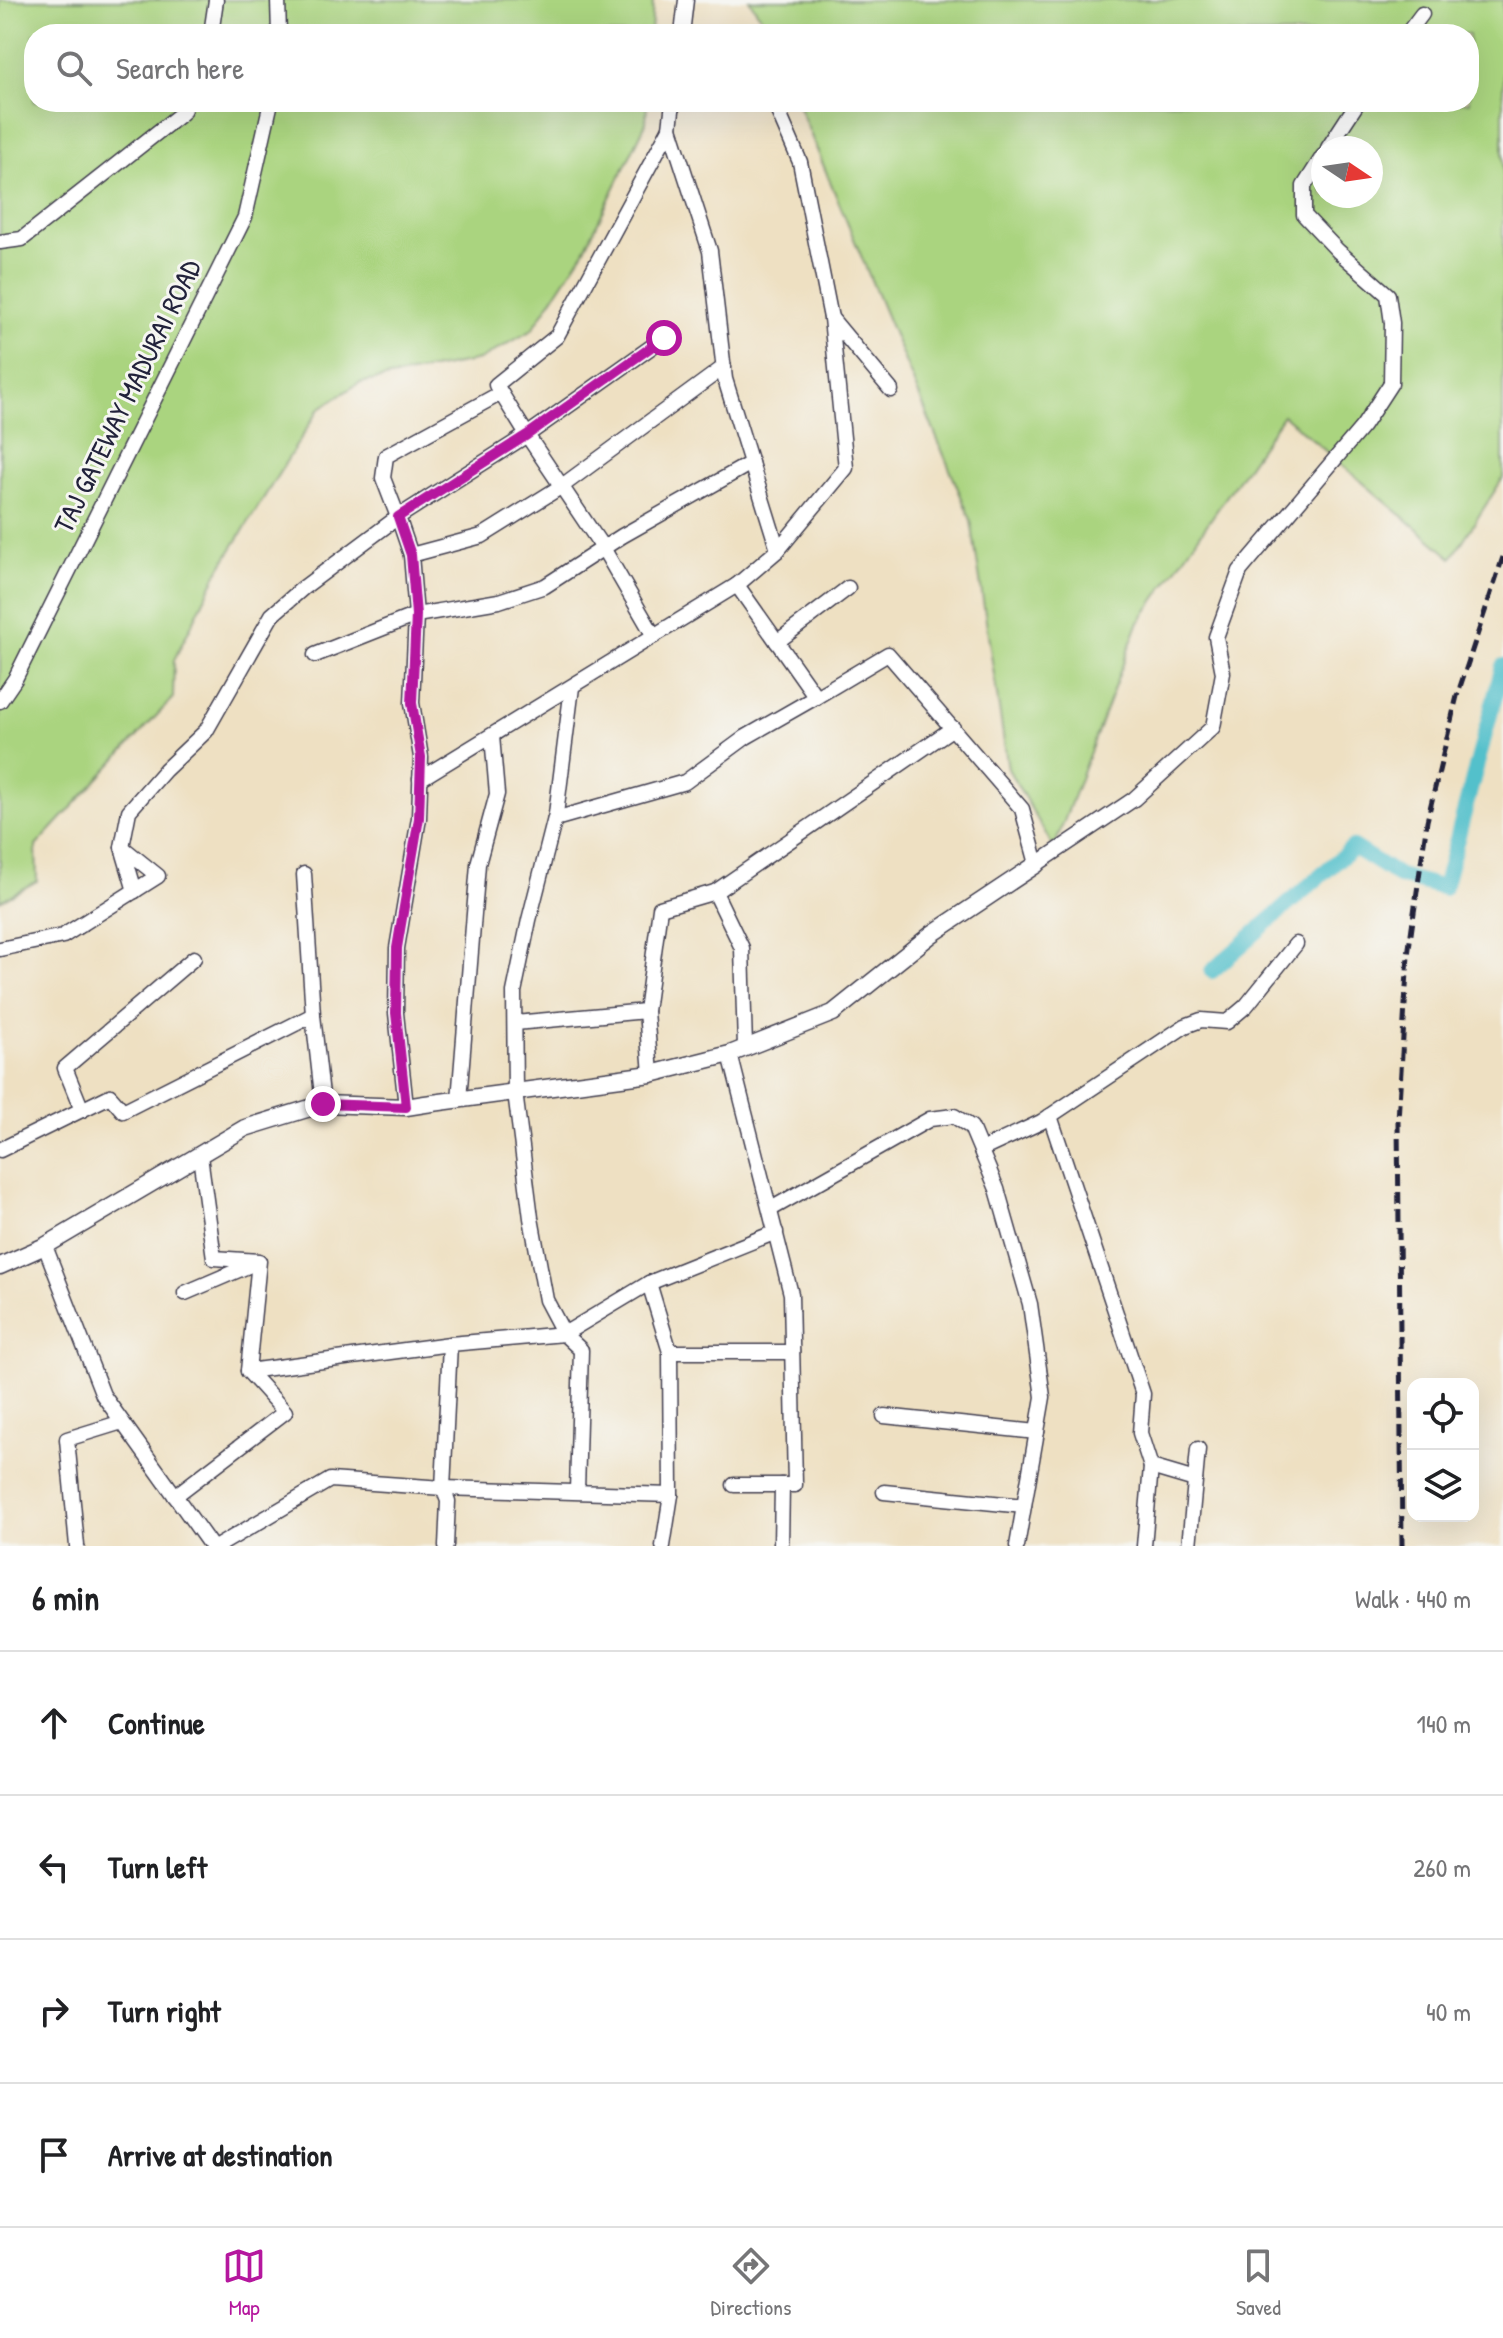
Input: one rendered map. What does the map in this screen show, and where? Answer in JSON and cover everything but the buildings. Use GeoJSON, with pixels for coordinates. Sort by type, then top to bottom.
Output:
{"type":"FeatureCollection","features":[{"type":"Feature","properties":{"kind":"street"},"geometry":{"type":"LineString","coordinates":[[212,24],[216,0]]}},
{"type":"Feature","properties":{"kind":"street"},"geometry":{"type":"LineString","coordinates":[[278,0],[279,24]]}},
{"type":"Feature","properties":{"kind":"street"},"geometry":{"type":"LineString","coordinates":[[683,24],[686,0]]}},
{"type":"Feature","properties":{"kind":"street"},"geometry":{"type":"LineString","coordinates":[[1414,24],[1422,14]]}},
{"type":"Feature","properties":{"kind":"street"},"geometry":{"type":"LineString","coordinates":[[0,242],[22,239],[182,112]]}},
{"type":"Feature","properties":{"kind":"street","name":"TAJ GATEWAY MADURAI ROAD"},"geometry":{"type":"LineString","coordinates":[[0,701],[15,679],[245,217],[269,112]]}},
{"type":"Feature","properties":{"kind":"street"},"geometry":{"type":"LineString","coordinates":[[654,636],[603,548],[496,385],[557,336],[670,128],[672,112]]}},
{"type":"Feature","properties":{"kind":"street"},"geometry":{"type":"LineString","coordinates":[[420,779],[737,585],[778,550],[846,468],[831,318],[800,162],[778,112]]}},
{"type":"Feature","properties":{"kind":"street"},"geometry":{"type":"LineString","coordinates":[[1336,136],[1351,112]]}},
{"type":"Feature","properties":{"kind":"street"},"geometry":{"type":"LineString","coordinates":[[670,128],[710,251],[724,367],[778,550]]}},
{"type":"Feature","properties":{"kind":"street"},"geometry":{"type":"LineString","coordinates":[[0,1266],[45,1246],[245,1128],[323,1104],[406,1107],[651,1074],[738,1050],[833,1013],[932,934],[1134,799],[1213,727],[1223,673],[1216,637],[1240,571],[1363,426],[1391,383],[1392,323],[1388,295],[1338,251],[1304,215],[1304,186],[1311,175]]}},
{"type":"Feature","properties":{"kind":"street"},"geometry":{"type":"LineString","coordinates":[[831,318],[891,390]]}},
{"type":"Feature","properties":{"kind":"street"},"geometry":{"type":"LineString","coordinates":[[135,891],[122,847],[129,811],[165,770],[206,731],[272,615],[398,517],[527,435],[664,338]]}},
{"type":"Feature","properties":{"kind":"street"},"geometry":{"type":"LineString","coordinates":[[411,555],[482,536],[562,486],[724,367]]}},
{"type":"Feature","properties":{"kind":"street"},"geometry":{"type":"LineString","coordinates":[[406,1107],[396,1013],[397,948],[419,818],[421,757],[412,703],[416,615],[411,555],[383,478],[386,456],[501,393]]}},
{"type":"Feature","properties":{"kind":"street"},"geometry":{"type":"LineString","coordinates":[[315,655],[416,615],[499,601],[545,586],[603,548],[751,463]]}},
{"type":"Feature","properties":{"kind":"street"},"geometry":{"type":"LineString","coordinates":[[737,585],[816,697]]}},
{"type":"Feature","properties":{"kind":"street"},"geometry":{"type":"LineString","coordinates":[[777,642],[848,588]]}},
{"type":"Feature","properties":{"kind":"street"},"geometry":{"type":"LineString","coordinates":[[555,819],[685,782],[746,737],[888,654],[1022,809],[1037,864]]}},
{"type":"Feature","properties":{"kind":"street"},"geometry":{"type":"LineString","coordinates":[[572,687],[555,819],[514,992],[515,1092],[531,1218],[546,1300],[564,1334],[581,1350],[577,1491]]}},
{"type":"Feature","properties":{"kind":"street"},"geometry":{"type":"LineString","coordinates":[[651,1074],[646,1011],[660,908],[715,892],[953,728]]}},
{"type":"Feature","properties":{"kind":"street"},"geometry":{"type":"LineString","coordinates":[[459,1100],[478,864],[497,794],[492,736]]}},
{"type":"Feature","properties":{"kind":"street"},"geometry":{"type":"LineString","coordinates":[[0,949],[63,936],[158,876],[122,847]]}},
{"type":"Feature","properties":{"kind":"street"},"geometry":{"type":"LineString","coordinates":[[304,874],[313,1015],[323,1104]]}},
{"type":"Feature","properties":{"kind":"street"},"geometry":{"type":"LineString","coordinates":[[715,892],[742,948],[738,1050],[791,1294],[795,1485],[734,1485]]}},
{"type":"Feature","properties":{"kind":"street"},"geometry":{"type":"LineString","coordinates":[[981,1150],[1050,1116],[1185,1026],[1201,1020],[1227,1022],[1237,1015],[1296,944]]}},
{"type":"Feature","properties":{"kind":"street"},"geometry":{"type":"LineString","coordinates":[[82,1110],[65,1068],[194,958]]}},
{"type":"Feature","properties":{"kind":"street"},"geometry":{"type":"LineString","coordinates":[[515,1023],[646,1011]]}},
{"type":"Feature","properties":{"kind":"street"},"geometry":{"type":"LineString","coordinates":[[1,1148],[110,1096],[123,1111],[313,1015]]}},
{"type":"Feature","properties":{"kind":"street"},"geometry":{"type":"LineString","coordinates":[[771,1209],[930,1119],[954,1116],[971,1127],[997,1189],[1030,1304],[1043,1397],[1017,1546]]}},
{"type":"Feature","properties":{"kind":"street"},"geometry":{"type":"LineString","coordinates":[[1050,1116],[1143,1394],[1140,1433],[1151,1467],[1144,1546]]}},
{"type":"Feature","properties":{"kind":"street"},"geometry":{"type":"LineString","coordinates":[[200,1156],[214,1258],[259,1261]]}},
{"type":"Feature","properties":{"kind":"street"},"geometry":{"type":"LineString","coordinates":[[248,1371],[450,1344],[564,1334],[649,1283],[776,1232]]}},
{"type":"Feature","properties":{"kind":"street"},"geometry":{"type":"LineString","coordinates":[[45,1246],[103,1395],[211,1546]]}},
{"type":"Feature","properties":{"kind":"street"},"geometry":{"type":"LineString","coordinates":[[185,1293],[259,1261]]}},
{"type":"Feature","properties":{"kind":"street"},"geometry":{"type":"LineString","coordinates":[[175,1496],[285,1412],[248,1371],[259,1261]]}},
{"type":"Feature","properties":{"kind":"street"},"geometry":{"type":"LineString","coordinates":[[649,1283],[670,1352],[671,1495],[663,1546]]}},
{"type":"Feature","properties":{"kind":"street"},"geometry":{"type":"LineString","coordinates":[[446,1546],[448,1501],[443,1488],[450,1344]]}},
{"type":"Feature","properties":{"kind":"street"},"geometry":{"type":"LineString","coordinates":[[670,1352],[792,1352]]}},
{"type":"Feature","properties":{"kind":"street"},"geometry":{"type":"LineString","coordinates":[[884,1416],[1037,1432]]}},
{"type":"Feature","properties":{"kind":"street"},"geometry":{"type":"LineString","coordinates":[[77,1546],[67,1439],[122,1422]]}},
{"type":"Feature","properties":{"kind":"street"},"geometry":{"type":"LineString","coordinates":[[1189,1546],[1198,1449]]}},
{"type":"Feature","properties":{"kind":"street"},"geometry":{"type":"LineString","coordinates":[[1151,1467],[1195,1480]]}},
{"type":"Feature","properties":{"kind":"street"},"geometry":{"type":"LineString","coordinates":[[218,1546],[330,1480],[443,1488],[671,1495]]}},
{"type":"Feature","properties":{"kind":"street"},"geometry":{"type":"LineString","coordinates":[[781,1546],[782,1485]]}},
{"type":"Feature","properties":{"kind":"street"},"geometry":{"type":"LineString","coordinates":[[884,1492],[1024,1506]]}},
{"type":"Feature","properties":{"kind":"green space"},"geometry":{"type":"Polygon","coordinates":[[[0,0],[653,0],[652,24],[24,24],[24,112],[647,112],[646,123],[584,251],[532,330],[479,360],[359,383],[319,409],[220,568],[174,660],[173,698],[36,846],[37,881],[0,901],[0,0]]]}},
{"type":"Feature","properties":{"kind":"green space"},"geometry":{"type":"Polygon","coordinates":[[[749,0],[1503,0],[1503,478],[1452,558],[1283,415],[1138,624],[1054,848],[1008,769],[971,520],[801,112],[1479,112],[1479,24],[764,24],[749,0]]]}},
{"type":"Feature","properties":{"kind":"waterway"},"geometry":{"type":"LineString","coordinates":[[1212,971],[1353,847],[1399,876],[1444,888],[1503,666]]}},
{"type":"Feature","properties":{"kind":"railway"},"geometry":{"type":"LineString","coordinates":[[1402,1546],[1398,1120],[1408,955],[1427,821],[1457,696],[1503,557]]}},
{"type":"Feature","properties":{"kind":"route"},"geometry":{"type":"LineString","coordinates":[[323,1104],[406,1107],[396,1013],[397,948],[419,818],[421,757],[412,703],[416,615],[411,555],[398,517],[527,435],[664,338]]}}]}
